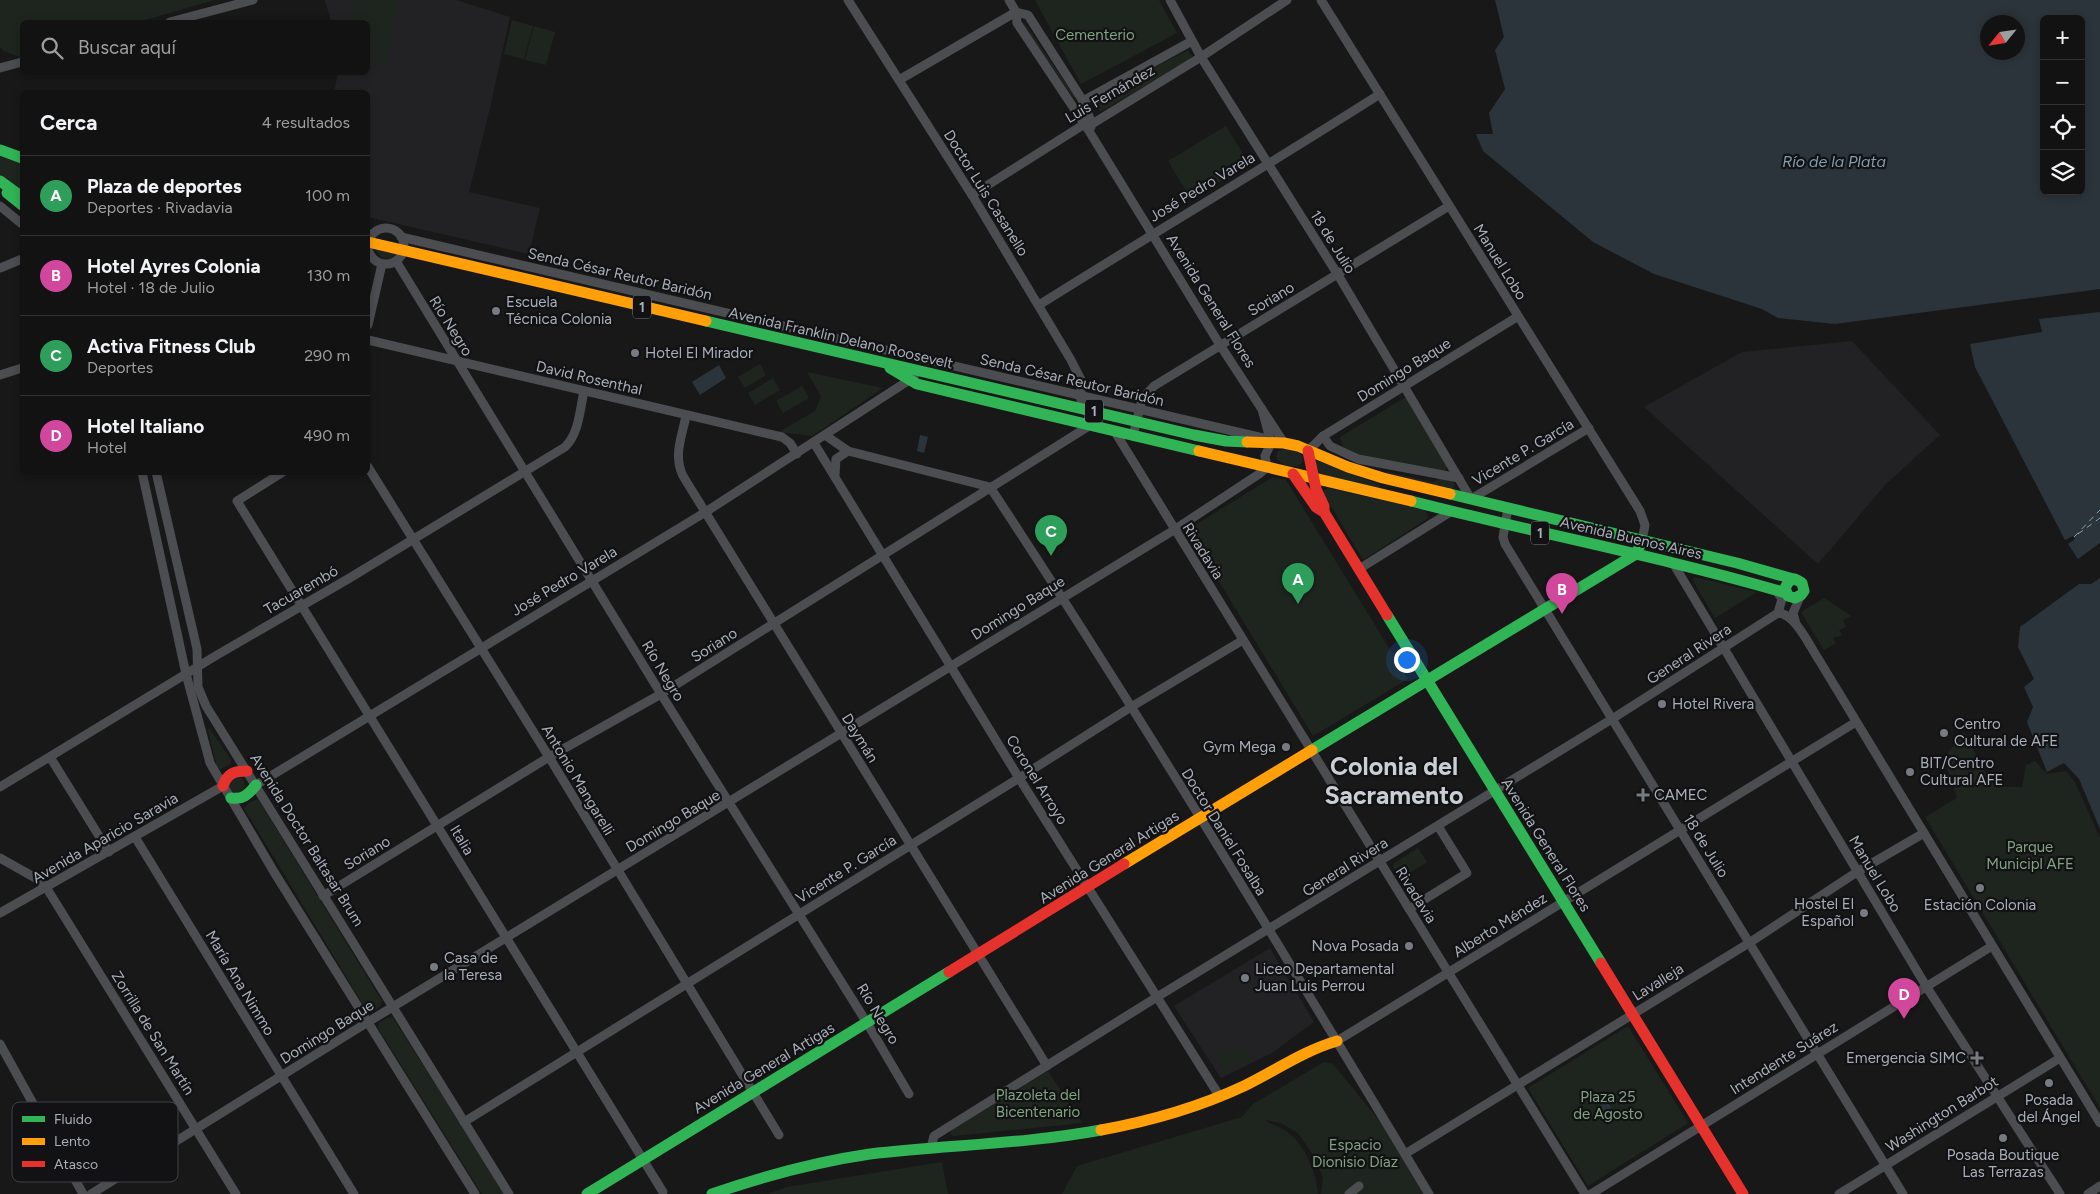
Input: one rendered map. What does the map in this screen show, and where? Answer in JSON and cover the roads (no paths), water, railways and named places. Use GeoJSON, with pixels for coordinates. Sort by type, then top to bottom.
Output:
{"type":"FeatureCollection","features":[{"type":"Feature","properties":{"kind":"street"},"geometry":{"type":"LineString","coordinates":[[178,20],[253,0]]}},
{"type":"Feature","properties":{"kind":"street","name":"Doctor Luis Casanello"},"geometry":{"type":"LineString","coordinates":[[848,0],[972,195],[1079,374],[1082,396],[1071,422]]}},
{"type":"Feature","properties":{"kind":"street","name":"Avenida General Flores"},"geometry":{"type":"LineString","coordinates":[[1009,0],[1016,12],[1017,23],[1088,127],[1220,345],[1284,443]]}},
{"type":"Feature","properties":{"kind":"street","name":"18 de Julio"},"geometry":{"type":"LineString","coordinates":[[1170,0],[1192,41],[1338,276],[1471,499]]}},
{"type":"Feature","properties":{"kind":"street","name":"Luis Fernández"},"geometry":{"type":"LineString","coordinates":[[972,195],[1202,57],[1287,0]]}},
{"type":"Feature","properties":{"kind":"street","name":"Manuel Lobo"},"geometry":{"type":"LineString","coordinates":[[1321,0],[1640,511],[1645,525],[1642,541]]}},
{"type":"Feature","properties":{"kind":"street"},"geometry":{"type":"LineString","coordinates":[[899,80],[1016,12]]}},
{"type":"Feature","properties":{"kind":"street","name":"Avenida General Flores"},"geometry":{"type":"LineString","coordinates":[[1016,12],[1028,15],[1083,101]]}},
{"type":"Feature","properties":{"kind":"street"},"geometry":{"type":"LineString","coordinates":[[1088,127],[1083,101],[1192,41]]}},
{"type":"Feature","properties":{"kind":"street"},"geometry":{"type":"LineString","coordinates":[[0,68],[20,63]]}},
{"type":"Feature","properties":{"kind":"street","name":"José Pedro Varela"},"geometry":{"type":"LineString","coordinates":[[1039,305],[1380,94]]}},
{"type":"Feature","properties":{"kind":"street"},"geometry":{"type":"LineString","coordinates":[[0,150],[20,157]]}},
{"type":"Feature","properties":{"kind":"street"},"geometry":{"type":"LineString","coordinates":[[0,181],[20,196]]}},
{"type":"Feature","properties":{"kind":"street"},"geometry":{"type":"LineString","coordinates":[[0,187],[20,203]]}},
{"type":"Feature","properties":{"kind":"street"},"geometry":{"type":"LineString","coordinates":[[0,206],[20,222]]}},
{"type":"Feature","properties":{"kind":"street","name":"Soriano"},"geometry":{"type":"LineString","coordinates":[[1133,436],[1142,399],[1148,391],[1220,345],[1338,276],[1449,206]]}},
{"type":"Feature","properties":{"kind":"street"},"geometry":{"type":"LineString","coordinates":[[370,229],[377,231],[370,240]]}},
{"type":"Feature","properties":{"kind":"street","name":"Senda César Reutor Baridón"},"geometry":{"type":"LineString","coordinates":[[377,231],[390,229],[401,237],[1270,441]]}},
{"type":"Feature","properties":{"kind":"street"},"geometry":{"type":"LineString","coordinates":[[370,257],[382,264],[396,261],[404,250],[401,237]]}},
{"type":"Feature","properties":{"kind":"street","name":"Avenida Franklin Delano Roosevelt"},"geometry":{"type":"LineString","coordinates":[[370,242],[1077,408],[1226,441],[1270,441],[1298,446],[1308,451]]}},
{"type":"Feature","properties":{"kind":"street"},"geometry":{"type":"LineString","coordinates":[[490,271],[493,258]]}},
{"type":"Feature","properties":{"kind":"street"},"geometry":{"type":"LineString","coordinates":[[0,268],[20,259]]}},
{"type":"Feature","properties":{"kind":"street","name":"Río Negro"},"geometry":{"type":"LineString","coordinates":[[396,261],[661,694],[868,1022],[909,1094]]}},
{"type":"Feature","properties":{"kind":"street"},"geometry":{"type":"LineString","coordinates":[[370,316],[382,264]]}},
{"type":"Feature","properties":{"kind":"street"},"geometry":{"type":"LineString","coordinates":[[538,282],[541,270]]}},
{"type":"Feature","properties":{"kind":"street","name":"Domingo Baque"},"geometry":{"type":"LineString","coordinates":[[1308,451],[1323,436],[1518,317]]}},
{"type":"Feature","properties":{"kind":"street","name":"David Rosenthal"},"geometry":{"type":"LineString","coordinates":[[370,340],[782,437],[797,454]]}},
{"type":"Feature","properties":{"kind":"street"},"geometry":{"type":"LineString","coordinates":[[921,372],[924,359]]}},
{"type":"Feature","properties":{"kind":"street","name":"1"},"geometry":{"type":"LineString","coordinates":[[880,363],[913,382]]}},
{"type":"Feature","properties":{"kind":"street"},"geometry":{"type":"LineString","coordinates":[[0,375],[20,369]]}},
{"type":"Feature","properties":{"kind":"street","name":"José Pedro Varela"},"geometry":{"type":"LineString","coordinates":[[231,798],[241,799],[252,791],[256,785],[704,513],[913,382],[921,372]]}},
{"type":"Feature","properties":{"kind":"street","name":"Avenida Franklin Delano Roosevelt"},"geometry":{"type":"LineString","coordinates":[[913,382],[1071,422],[1293,474]]}},
{"type":"Feature","properties":{"kind":"street","name":"Tacuarembó"},"geometry":{"type":"LineString","coordinates":[[0,787],[414,539],[524,472],[569,442],[575,431],[584,391]]}},
{"type":"Feature","properties":{"kind":"street","name":"Avenida General Flores"},"geometry":{"type":"LineString","coordinates":[[1262,409],[1270,441]]}},
{"type":"Feature","properties":{"kind":"street","name":"Daymán"},"geometry":{"type":"LineString","coordinates":[[686,416],[678,454],[678,464],[704,513],[1047,1066]]}},
{"type":"Feature","properties":{"kind":"street","name":"Soriano"},"geometry":{"type":"LineString","coordinates":[[324,896],[549,758],[661,694],[1089,426]]}},
{"type":"Feature","properties":{"kind":"street","name":"Vicente P. García"},"geometry":{"type":"LineString","coordinates":[[1471,499],[1589,428]]}},
{"type":"Feature","properties":{"kind":"street","name":"Rivadavia"},"geometry":{"type":"LineString","coordinates":[[1115,432],[1584,1194]]}},
{"type":"Feature","properties":{"kind":"street"},"geometry":{"type":"LineString","coordinates":[[825,436],[848,451],[990,487]]}},
{"type":"Feature","properties":{"kind":"street"},"geometry":{"type":"LineString","coordinates":[[1323,436],[1330,446],[1358,458],[1459,478]]}},
{"type":"Feature","properties":{"kind":"street"},"geometry":{"type":"LineString","coordinates":[[1267,467],[1265,456],[1270,441]]}},
{"type":"Feature","properties":{"kind":"street","name":"Coronel Arroyo"},"geometry":{"type":"LineString","coordinates":[[814,443],[1019,778],[1220,1097]]}},
{"type":"Feature","properties":{"kind":"street"},"geometry":{"type":"LineString","coordinates":[[835,475],[836,459],[848,451]]}},
{"type":"Feature","properties":{"kind":"street","name":"Avenida General Flores"},"geometry":{"type":"LineString","coordinates":[[1308,451],[1313,478],[1317,493],[1324,506],[1324,512]]}},
{"type":"Feature","properties":{"kind":"street","name":"Avenida Buenos Aires"},"geometry":{"type":"LineString","coordinates":[[1308,451],[1348,467],[1383,478],[1732,562],[1795,579]]}},
{"type":"Feature","properties":{"kind":"street","name":"Domingo Baque"},"geometry":{"type":"LineString","coordinates":[[178,1141],[392,1007],[618,871],[840,733],[1174,530],[1267,467]]}},
{"type":"Feature","properties":{"kind":"street","name":"Antonio Mangarelli"},"geometry":{"type":"LineString","coordinates":[[370,470],[482,649],[779,1135]]}},
{"type":"Feature","properties":{"kind":"street","name":"Avenida General Flores"},"geometry":{"type":"LineString","coordinates":[[1293,474],[1316,507],[1324,512],[1744,1194]]}},
{"type":"Feature","properties":{"kind":"street","name":"Avenida Buenos Aires"},"geometry":{"type":"LineString","coordinates":[[1293,474],[1728,576],[1781,591],[1792,598],[1800,597]]}},
{"type":"Feature","properties":{"kind":"street"},"geometry":{"type":"LineString","coordinates":[[143,475],[186,674],[210,762],[274,872],[475,1194]]}},
{"type":"Feature","properties":{"kind":"street","name":"Avenida Doctor Baltasar Brum"},"geometry":{"type":"LineString","coordinates":[[157,475],[196,649],[198,687],[206,706],[510,1194]]}},
{"type":"Feature","properties":{"kind":"street","name":"Italia"},"geometry":{"type":"LineString","coordinates":[[278,475],[237,502],[438,826],[505,938],[578,1051],[664,1192]]}},
{"type":"Feature","properties":{"kind":"street","name":"Doctor Daniel Fosalba"},"geometry":{"type":"LineString","coordinates":[[990,487],[1131,706],[1337,1040],[1429,1194]]}},
{"type":"Feature","properties":{"kind":"street"},"geometry":{"type":"LineString","coordinates":[[1468,515],[1471,499]]}},
{"type":"Feature","properties":{"kind":"street","name":"18 de Julio"},"geometry":{"type":"LineString","coordinates":[[1508,508],[1503,538],[1505,544],[1903,1194]]}},
{"type":"Feature","properties":{"kind":"street"},"geometry":{"type":"LineString","coordinates":[[1359,569],[1452,511]]}},
{"type":"Feature","properties":{"kind":"street"},"geometry":{"type":"LineString","coordinates":[[1636,554],[1642,541]]}},
{"type":"Feature","properties":{"kind":"street","name":"Avenida General Artigas"},"geometry":{"type":"LineString","coordinates":[[587,1194],[1311,750],[1636,554]]}},
{"type":"Feature","properties":{"kind":"street"},"geometry":{"type":"LineString","coordinates":[[1728,576],[1732,562]]}},
{"type":"Feature","properties":{"kind":"street","name":"Manuel Lobo"},"geometry":{"type":"LineString","coordinates":[[1673,564],[1926,986],[2060,1194]]}},
{"type":"Feature","properties":{"kind":"street"},"geometry":{"type":"LineString","coordinates":[[1797,626],[1793,613],[1800,597],[1804,593],[1804,588],[1802,582],[1795,579],[1787,583],[1781,591],[1782,599],[1778,613],[1787,615],[1797,626],[2100,1123]]}},
{"type":"Feature","properties":{"kind":"street","name":"General Rivera"},"geometry":{"type":"LineString","coordinates":[[931,1147],[934,1136],[1157,997],[1612,719],[1778,613]]}},
{"type":"Feature","properties":{"kind":"street","name":"Vicente P. García"},"geometry":{"type":"LineString","coordinates":[[464,1122],[1019,778],[1131,706],[1243,640]]}},
{"type":"Feature","properties":{"kind":"street","name":"Alberto Méndez"},"geometry":{"type":"LineString","coordinates":[[1337,1040],[1856,722]]}},
{"type":"Feature","properties":{"kind":"street"},"geometry":{"type":"LineString","coordinates":[[50,757],[109,852]]}},
{"type":"Feature","properties":{"kind":"street"},"geometry":{"type":"LineString","coordinates":[[223,786],[225,779],[231,773],[247,771]]}},
{"type":"Feature","properties":{"kind":"street","name":"Avenida Aparicio Saravia"},"geometry":{"type":"LineString","coordinates":[[0,914],[223,786]]}},
{"type":"Feature","properties":{"kind":"street"},"geometry":{"type":"LineString","coordinates":[[1409,909],[1467,873],[1438,826]]}},
{"type":"Feature","properties":{"kind":"street","name":"Lavalleja"},"geometry":{"type":"LineString","coordinates":[[1405,1154],[1749,942],[1858,872],[1924,833]]}},
{"type":"Feature","properties":{"kind":"street","name":"María Ana Nimmo"},"geometry":{"type":"LineString","coordinates":[[135,837],[354,1194]]}},
{"type":"Feature","properties":{"kind":"street"},"geometry":{"type":"LineString","coordinates":[[0,858],[39,880],[46,887]]}},
{"type":"Feature","properties":{"kind":"street","name":"Zorrilla de San Martín"},"geometry":{"type":"LineString","coordinates":[[46,887],[236,1194]]}},
{"type":"Feature","properties":{"kind":"street","name":"Intendente Suárez"},"geometry":{"type":"LineString","coordinates":[[1591,1194],[1816,1053],[1992,946]]}},
{"type":"Feature","properties":{"kind":"street"},"geometry":{"type":"LineString","coordinates":[[712,1194],[763,1176],[818,1162],[856,1155],[1074,1134],[1110,1129],[1168,1115],[1220,1097],[1272,1072],[1318,1045],[1337,1040]]}},
{"type":"Feature","properties":{"kind":"street"},"geometry":{"type":"LineString","coordinates":[[0,1044],[32,1102]]}},
{"type":"Feature","properties":{"kind":"street","name":"Washington Barbot"},"geometry":{"type":"LineString","coordinates":[[1839,1194],[2060,1058]]}},
{"type":"Feature","properties":{"kind":"street"},"geometry":{"type":"LineString","coordinates":[[76,1182],[83,1194]]}},
{"type":"Feature","properties":{"kind":"street","name":"Domingo Baque"},"geometry":{"type":"LineString","coordinates":[[91,1194],[111,1182]]}},
{"type":"Feature","properties":{"kind":"street"},"geometry":{"type":"LineString","coordinates":[[1348,1194],[1359,1186]]}},
{"type":"Feature","properties":{"kind":"street"},"geometry":{"type":"LineString","coordinates":[[2088,1194],[2100,1186]]}},
{"type":"Feature","properties":{"kind":"water","name":"Río de la Plata"},"geometry":{"type":"Polygon","coordinates":[[[1495,0],[2100,0],[2100,289],[1835,324],[1778,318],[1762,309],[1654,274],[1593,242],[1483,151],[1476,134],[1493,134],[1489,113],[1505,89],[1495,50],[1504,37],[1495,0]]]}},
{"type":"Feature","properties":{"kind":"water"},"geometry":{"type":"Polygon","coordinates":[[[2100,312],[2100,543],[2078,559],[2068,544],[2075,539],[2073,536],[2065,540],[1975,367],[1970,344],[2042,332],[2039,319],[2100,312]]]}},
{"type":"Feature","properties":{"kind":"water"},"geometry":{"type":"Polygon","coordinates":[[[719,365],[726,378],[700,395],[692,382],[719,365]]]}},
{"type":"Feature","properties":{"kind":"water"},"geometry":{"type":"Polygon","coordinates":[[[920,435],[928,437],[924,453],[917,451],[920,435]]]}},
{"type":"Feature","properties":{"kind":"water"},"geometry":{"type":"Polygon","coordinates":[[[2100,578],[2100,829],[2079,779],[2064,763],[2047,772],[2027,722],[2033,707],[2024,687],[2034,679],[2018,647],[2020,627],[2079,584],[2091,584],[2100,578]]]}},
{"type":"Feature","properties":{"kind":"water"},"geometry":{"type":"Polygon","coordinates":[[[1605,1103],[1611,1109],[1605,1115],[1599,1109],[1605,1103]]]}},
{"type":"Feature","properties":{"kind":"place","name":"Escuela Técnica Colonia"},"geometry":{"type":"Point","coordinates":[496,311]}},
{"type":"Feature","properties":{"kind":"place","name":"Hotel El Mirador"},"geometry":{"type":"Point","coordinates":[635,353]}},
{"type":"Feature","properties":{"kind":"place","name":"Activa Fitness Club"},"geometry":{"type":"Point","coordinates":[1051,556]}},
{"type":"Feature","properties":{"kind":"place","name":"Plaza de deportes"},"geometry":{"type":"Point","coordinates":[1298,604]}},
{"type":"Feature","properties":{"kind":"place","name":"Hotel Ayres Colonia"},"geometry":{"type":"Point","coordinates":[1562,614]}},
{"type":"Feature","properties":{"kind":"place","name":"Hotel Rivera"},"geometry":{"type":"Point","coordinates":[1662,704]}},
{"type":"Feature","properties":{"kind":"place","name":"Centro Cultural de AFE"},"geometry":{"type":"Point","coordinates":[1944,733]}},
{"type":"Feature","properties":{"kind":"place","name":"Gym Mega"},"geometry":{"type":"Point","coordinates":[1286,747]}},
{"type":"Feature","properties":{"kind":"place","name":"BIT/Centro Cultural AFE"},"geometry":{"type":"Point","coordinates":[1910,772]}},
{"type":"Feature","properties":{"kind":"place","name":"CAMEC"},"geometry":{"type":"Point","coordinates":[1643,795]}},
{"type":"Feature","properties":{"kind":"place","name":"Estación Colonia"},"geometry":{"type":"Point","coordinates":[1980,888]}},
{"type":"Feature","properties":{"kind":"place","name":"Hostel El Español"},"geometry":{"type":"Point","coordinates":[1864,913]}},
{"type":"Feature","properties":{"kind":"place","name":"Nova Posada"},"geometry":{"type":"Point","coordinates":[1409,946]}},
{"type":"Feature","properties":{"kind":"place","name":"Casa de la Teresa"},"geometry":{"type":"Point","coordinates":[434,967]}},
{"type":"Feature","properties":{"kind":"place","name":"Liceo Departamental Juan Luis Perrou"},"geometry":{"type":"Point","coordinates":[1245,978]}},
{"type":"Feature","properties":{"kind":"place","name":"Hotel Italiano"},"geometry":{"type":"Point","coordinates":[1904,1019]}},
{"type":"Feature","properties":{"kind":"place","name":"Emergencia SIMC"},"geometry":{"type":"Point","coordinates":[1977,1058]}},
{"type":"Feature","properties":{"kind":"place","name":"Posada del Ángel"},"geometry":{"type":"Point","coordinates":[2049,1083]}},
{"type":"Feature","properties":{"kind":"place","name":"Posada Boutique Las Terrazas"},"geometry":{"type":"Point","coordinates":[2003,1138]}},
{"type":"Feature","properties":{"kind":"district","name":"Colonia del Sacramento"},"geometry":{"type":"Point","coordinates":[1394,780]}},
{"type":"Feature","properties":{"kind":"park label","name":"Cementerio"},"geometry":{"type":"Point","coordinates":[1095,35]}},
{"type":"Feature","properties":{"kind":"park label","name":"Parque Municipl AFE"},"geometry":{"type":"Point","coordinates":[2030,856]}},
{"type":"Feature","properties":{"kind":"park label","name":"Plazoleta del Bicentenario"},"geometry":{"type":"Point","coordinates":[1038,1104]}},
{"type":"Feature","properties":{"kind":"park label","name":"Plaza 25 de Agosto"},"geometry":{"type":"Point","coordinates":[1608,1106]}},
{"type":"Feature","properties":{"kind":"park label","name":"Espacio Dionisio Díaz"},"geometry":{"type":"Point","coordinates":[1355,1154]}}]}
